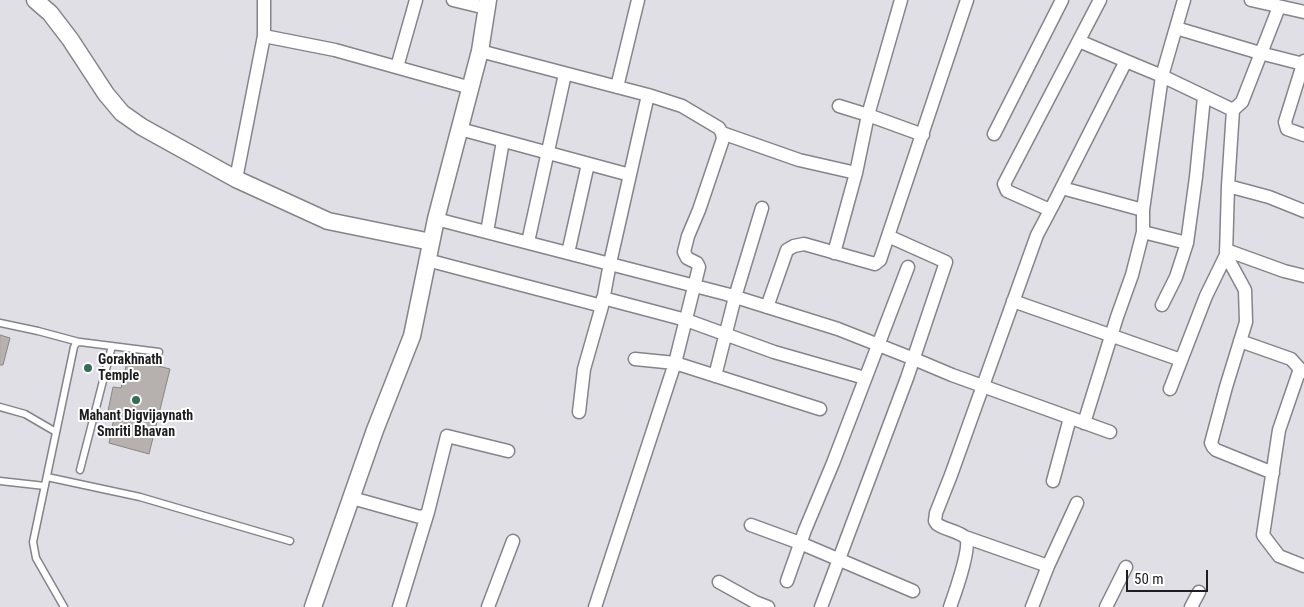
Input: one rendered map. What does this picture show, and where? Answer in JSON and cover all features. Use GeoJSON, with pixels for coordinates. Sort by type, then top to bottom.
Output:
{"type":"FeatureCollection","features":[{"type":"Feature","properties":{"kind":"street"},"geometry":{"type":"LineString","coordinates":[[35,0],[52,7],[106,94],[122,113],[142,127],[236,179],[328,221],[431,242]]}},
{"type":"Feature","properties":{"kind":"street"},"geometry":{"type":"LineString","coordinates":[[236,179],[264,36],[264,0]]}},
{"type":"Feature","properties":{"kind":"street"},"geometry":{"type":"LineString","coordinates":[[397,67],[416,0]]}},
{"type":"Feature","properties":{"kind":"street"},"geometry":{"type":"LineString","coordinates":[[313,607],[376,430],[412,336],[436,219],[480,51],[487,4],[453,0]]}},
{"type":"Feature","properties":{"kind":"street"},"geometry":{"type":"LineString","coordinates":[[617,87],[638,0]]}},
{"type":"Feature","properties":{"kind":"street"},"geometry":{"type":"LineString","coordinates":[[834,253],[856,173],[868,115],[901,0]]}},
{"type":"Feature","properties":{"kind":"street"},"geometry":{"type":"LineString","coordinates":[[767,307],[787,250],[794,246],[804,244],[875,264],[880,260],[967,0]]}},
{"type":"Feature","properties":{"kind":"street"},"geometry":{"type":"LineString","coordinates":[[994,134],[1062,0]]}},
{"type":"Feature","properties":{"kind":"street"},"geometry":{"type":"LineString","coordinates":[[1050,210],[1006,190],[1004,184],[1100,0]]}},
{"type":"Feature","properties":{"kind":"street"},"geometry":{"type":"LineString","coordinates":[[1084,423],[1132,275],[1142,232],[1143,210],[1162,76],[1184,0]]}},
{"type":"Feature","properties":{"kind":"street"},"geometry":{"type":"LineString","coordinates":[[1251,0],[1304,12]]}},
{"type":"Feature","properties":{"kind":"street"},"geometry":{"type":"LineString","coordinates":[[1170,389],[1206,296],[1226,253],[1233,110],[1242,102],[1279,6]]}},
{"type":"Feature","properties":{"kind":"street"},"geometry":{"type":"LineString","coordinates":[[1176,28],[1260,54],[1303,63],[1300,84],[1285,120],[1285,125],[1290,131],[1304,135]]}},
{"type":"Feature","properties":{"kind":"street"},"geometry":{"type":"LineString","coordinates":[[264,36],[335,50],[471,88]]}},
{"type":"Feature","properties":{"kind":"street"},"geometry":{"type":"LineString","coordinates":[[1079,41],[1162,76],[1233,110]]}},
{"type":"Feature","properties":{"kind":"street"},"geometry":{"type":"LineString","coordinates":[[480,51],[648,95],[682,106],[719,128],[722,133],[722,139],[684,252],[687,258],[699,264],[700,267],[675,363],[595,607]]}},
{"type":"Feature","properties":{"kind":"street"},"geometry":{"type":"LineString","coordinates":[[1048,566],[965,537],[937,524],[935,521],[936,514],[1037,235],[1126,61]]}},
{"type":"Feature","properties":{"kind":"street"},"geometry":{"type":"LineString","coordinates":[[528,242],[565,74]]}},
{"type":"Feature","properties":{"kind":"street"},"geometry":{"type":"LineString","coordinates":[[578,412],[584,369],[603,302],[648,95]]}},
{"type":"Feature","properties":{"kind":"street"},"geometry":{"type":"LineString","coordinates":[[1162,305],[1176,277],[1187,243],[1204,97]]}},
{"type":"Feature","properties":{"kind":"street"},"geometry":{"type":"LineString","coordinates":[[839,106],[923,135]]}},
{"type":"Feature","properties":{"kind":"street"},"geometry":{"type":"LineString","coordinates":[[460,129],[630,175]]}},
{"type":"Feature","properties":{"kind":"street"},"geometry":{"type":"LineString","coordinates":[[722,133],[799,160],[856,173]]}},
{"type":"Feature","properties":{"kind":"street"},"geometry":{"type":"LineString","coordinates":[[487,232],[503,141]]}},
{"type":"Feature","properties":{"kind":"street"},"geometry":{"type":"LineString","coordinates":[[568,253],[588,164]]}},
{"type":"Feature","properties":{"kind":"street"},"geometry":{"type":"LineString","coordinates":[[1228,186],[1269,196],[1304,211]]}},
{"type":"Feature","properties":{"kind":"street"},"geometry":{"type":"LineString","coordinates":[[1062,188],[1143,210]]}},
{"type":"Feature","properties":{"kind":"street"},"geometry":{"type":"LineString","coordinates":[[715,376],[735,297],[762,208]]}},
{"type":"Feature","properties":{"kind":"street"},"geometry":{"type":"LineString","coordinates":[[436,219],[735,297],[838,329],[952,375],[1110,432]]}},
{"type":"Feature","properties":{"kind":"street"},"geometry":{"type":"LineString","coordinates":[[1142,232],[1187,243]]}},
{"type":"Feature","properties":{"kind":"street"},"geometry":{"type":"LineString","coordinates":[[821,607],[914,359],[946,262],[888,236]]}},
{"type":"Feature","properties":{"kind":"street"},"geometry":{"type":"LineString","coordinates":[[1226,253],[1304,276]]}},
{"type":"Feature","properties":{"kind":"street"},"geometry":{"type":"LineString","coordinates":[[1226,253],[1245,290],[1246,322],[1211,443],[1216,450],[1273,473]]}},
{"type":"Feature","properties":{"kind":"street"},"geometry":{"type":"LineString","coordinates":[[428,260],[686,320],[774,352],[865,378]]}},
{"type":"Feature","properties":{"kind":"street"},"geometry":{"type":"LineString","coordinates":[[787,581],[800,543],[833,463],[908,267]]}},
{"type":"Feature","properties":{"kind":"street"},"geometry":{"type":"LineString","coordinates":[[1013,301],[1181,360]]}},
{"type":"Feature","properties":{"kind":"street"},"geometry":{"type":"LineString","coordinates":[[1240,341],[1290,359],[1302,370],[1279,430],[1263,535],[1279,556],[1304,566]]}},
{"type":"Feature","properties":{"kind":"street"},"geometry":{"type":"LineString","coordinates":[[635,359],[675,363],[820,409]]}},
{"type":"Feature","properties":{"kind":"street"},"geometry":{"type":"LineString","coordinates":[[1053,481],[1070,418]]}},
{"type":"Feature","properties":{"kind":"street"},"geometry":{"type":"LineString","coordinates":[[399,607],[428,512],[447,436],[508,452]]}},
{"type":"Feature","properties":{"kind":"street"},"geometry":{"type":"LineString","coordinates":[[352,498],[420,517],[427,515],[428,512]]}},
{"type":"Feature","properties":{"kind":"street"},"geometry":{"type":"LineString","coordinates":[[1032,607],[1048,566],[1077,503]]}},
{"type":"Feature","properties":{"kind":"street"},"geometry":{"type":"LineString","coordinates":[[751,525],[800,543],[914,591]]}},
{"type":"Feature","properties":{"kind":"street"},"geometry":{"type":"LineString","coordinates":[[950,607],[966,554],[968,542],[965,537]]}},
{"type":"Feature","properties":{"kind":"street"},"geometry":{"type":"LineString","coordinates":[[488,607],[513,541]]}},
{"type":"Feature","properties":{"kind":"street"},"geometry":{"type":"LineString","coordinates":[[1106,607],[1126,567]]}},
{"type":"Feature","properties":{"kind":"street"},"geometry":{"type":"LineString","coordinates":[[718,582],[768,607]]}},
{"type":"Feature","properties":{"kind":"street"},"geometry":{"type":"LineString","coordinates":[[1191,607],[1199,592]]}},
{"type":"Feature","properties":{"kind":"lane"},"geometry":{"type":"LineString","coordinates":[[0,323],[80,342],[159,352]]}},
{"type":"Feature","properties":{"kind":"lane"},"geometry":{"type":"LineString","coordinates":[[64,607],[36,558],[33,542],[74,347],[76,343],[80,342]]}},
{"type":"Feature","properties":{"kind":"lane"},"geometry":{"type":"LineString","coordinates":[[80,470],[112,346]]}},
{"type":"Feature","properties":{"kind":"lane"},"geometry":{"type":"LineString","coordinates":[[0,407],[25,414],[56,432]]}},
{"type":"Feature","properties":{"kind":"lane"},"geometry":{"type":"LineString","coordinates":[[47,477],[140,497],[290,541]]}},
{"type":"Feature","properties":{"kind":"lane"},"geometry":{"type":"LineString","coordinates":[[0,481],[45,486]]}},
{"type":"Feature","properties":{"kind":"building"},"geometry":{"type":"Polygon","coordinates":[[[0,335],[10,338],[3,365],[0,365],[0,335]]]}},
{"type":"Feature","properties":{"kind":"building","name":"Mahant Digvijaynath Smriti Bhavan"},"geometry":{"type":"Polygon","coordinates":[[[135,360],[170,369],[149,454],[109,443],[115,413],[108,411],[113,387],[121,388],[127,362],[135,360]]]}},
{"type":"Feature","properties":{"kind":"place","name":"Gorakhnath Temple"},"geometry":{"type":"Point","coordinates":[88,368]}},
{"type":"Feature","properties":{"kind":"place","name":"Mahant Digvijaynath Smriti Bhavan"},"geometry":{"type":"Point","coordinates":[136,400]}}]}
